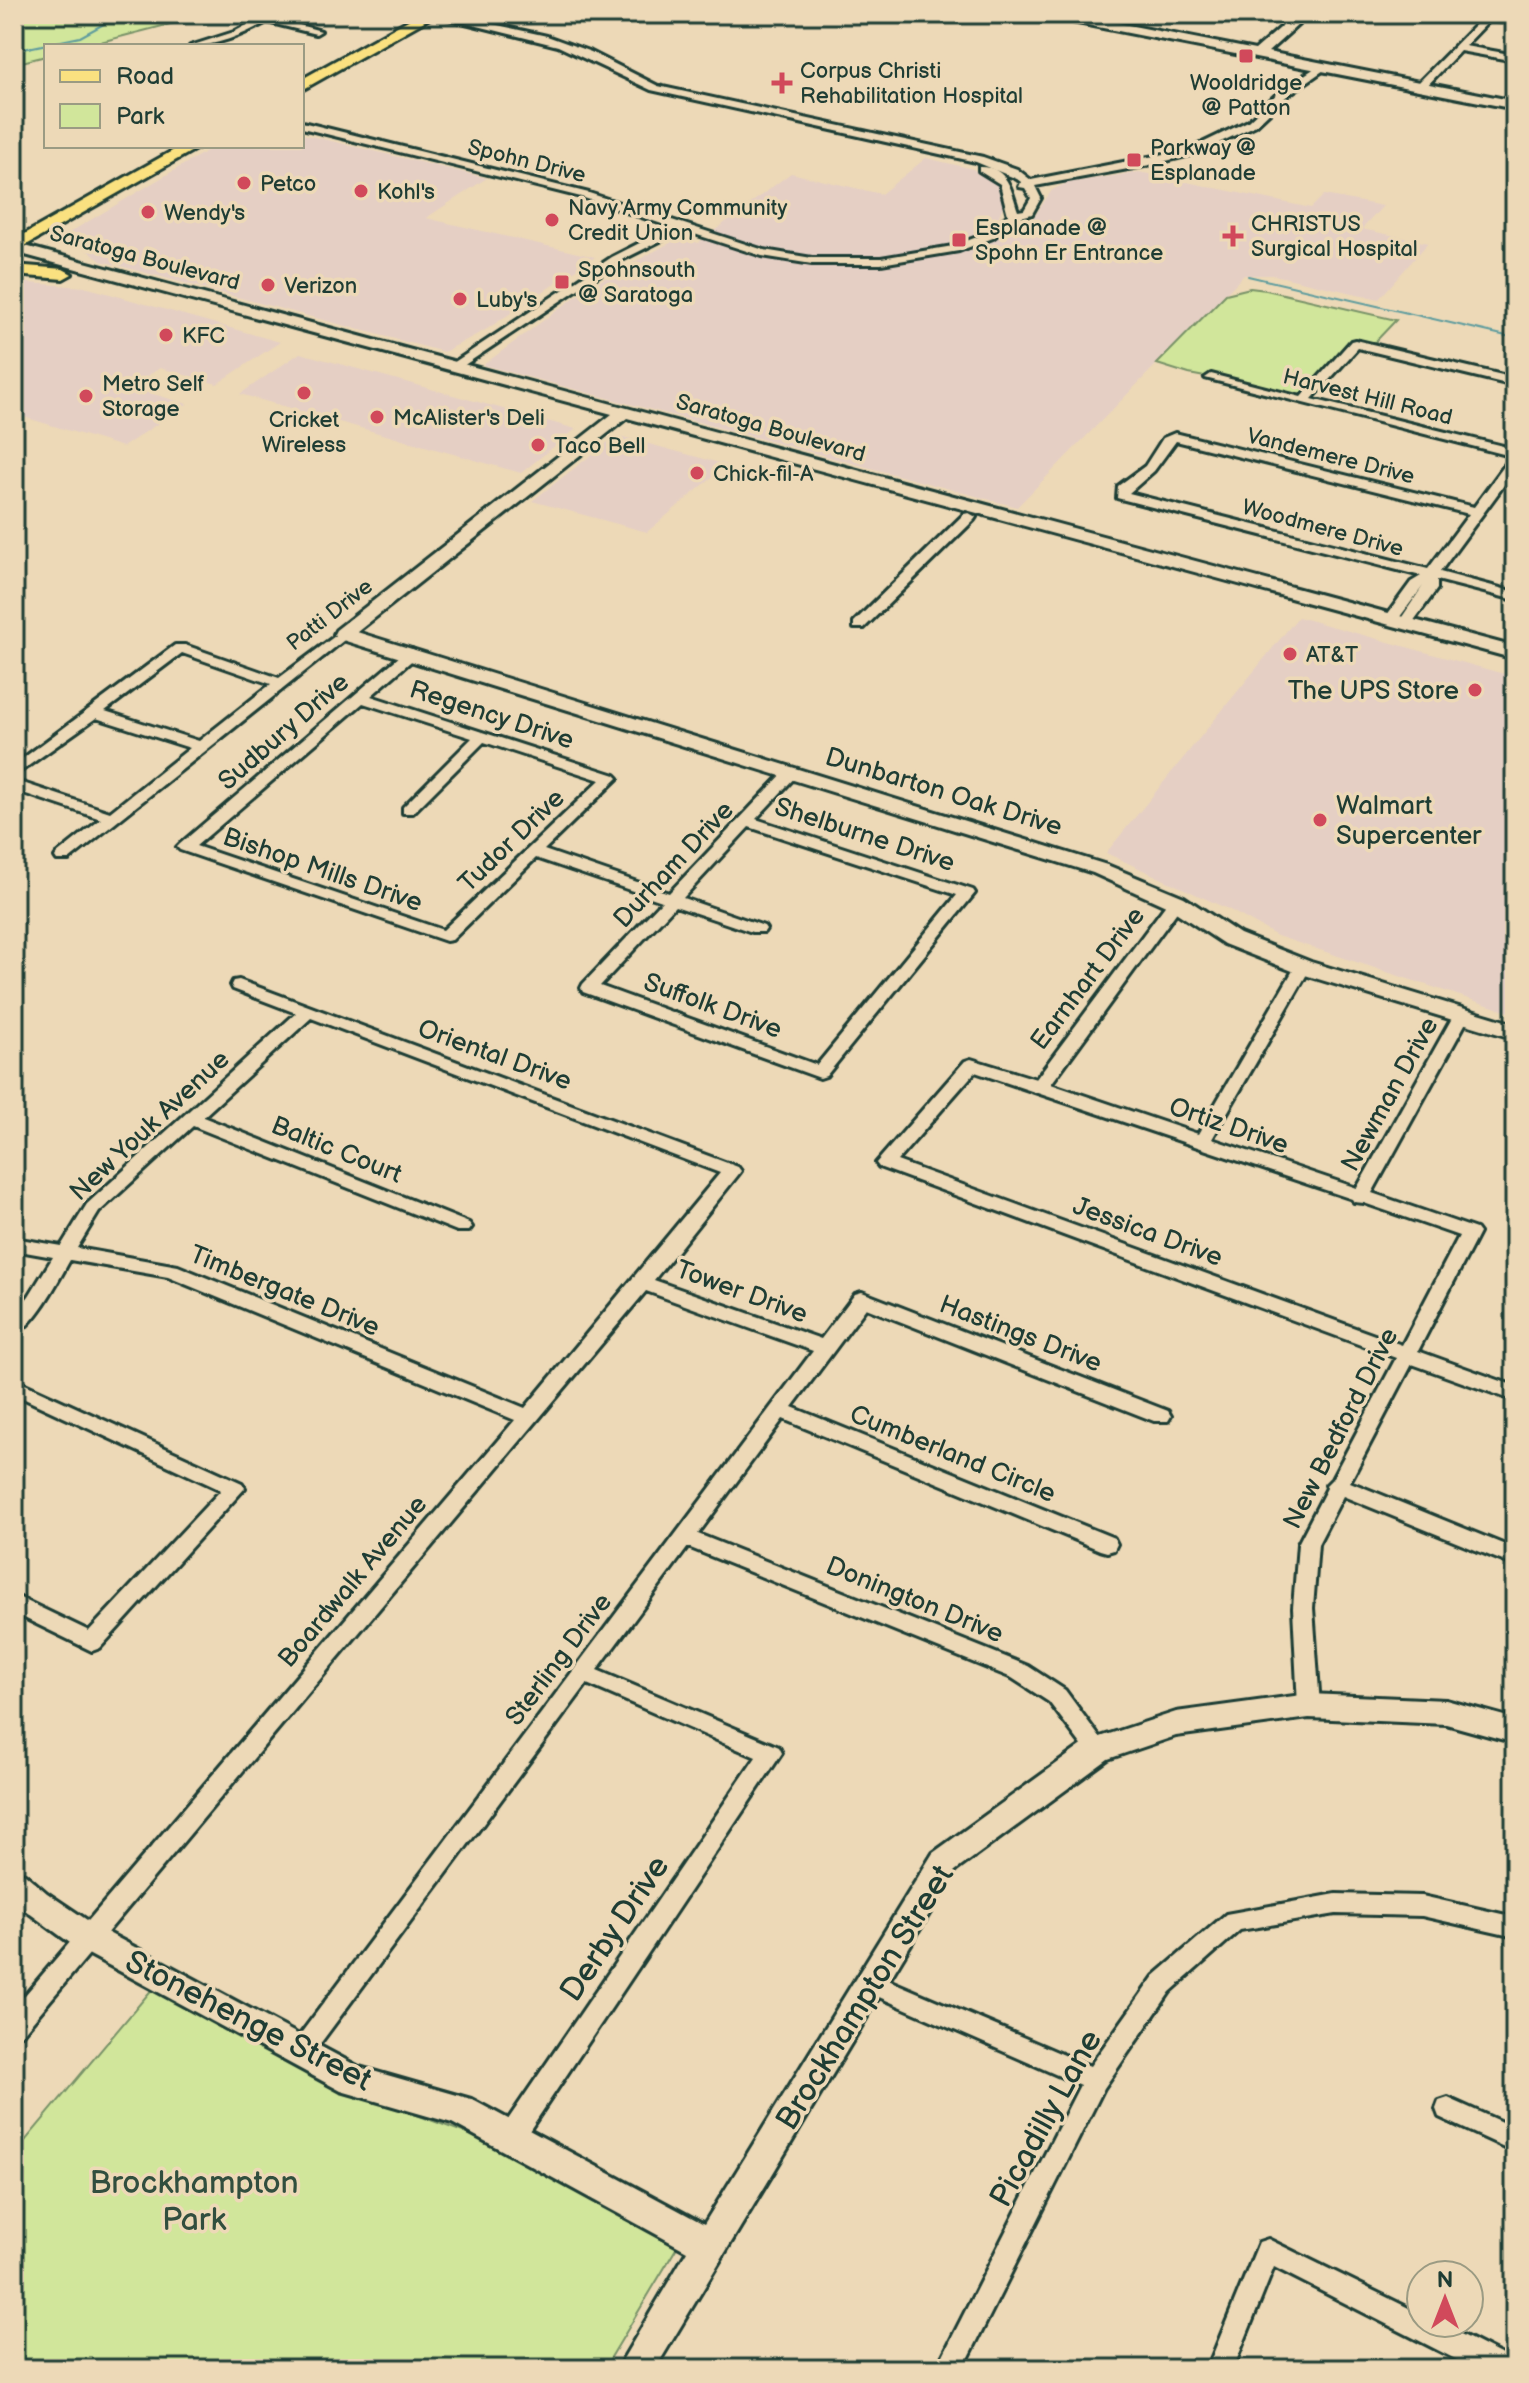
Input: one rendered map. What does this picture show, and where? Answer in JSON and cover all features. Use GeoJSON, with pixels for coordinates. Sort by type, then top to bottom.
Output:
{"type":"FeatureCollection","features":[{"type":"Feature","properties":{"kind":"main road"},"geometry":{"type":"LineString","coordinates":[[1052,14],[1515,105]]}},
{"type":"Feature","properties":{"kind":"main road"},"geometry":{"type":"LineString","coordinates":[[1258,54],[1304,14]]}},
{"type":"Feature","properties":{"kind":"main road"},"geometry":{"type":"LineString","coordinates":[[304,84],[428,16]]}},
{"type":"Feature","properties":{"kind":"main road"},"geometry":{"type":"LineString","coordinates":[[14,247],[189,148]]}},
{"type":"Feature","properties":{"kind":"main road"},"geometry":{"type":"LineString","coordinates":[[14,231],[51,226]]}},
{"type":"Feature","properties":{"kind":"main road"},"geometry":{"type":"LineString","coordinates":[[51,226],[49,248],[62,267]]}},
{"type":"Feature","properties":{"kind":"main road","name":"Saratoga Boulevard"},"geometry":{"type":"LineString","coordinates":[[14,247],[62,267],[163,301],[384,360],[620,416],[1044,526],[1400,626],[1515,665]]}},
{"type":"Feature","properties":{"kind":"main road","name":"Saratoga Boulevard"},"geometry":{"type":"LineString","coordinates":[[14,261],[62,267],[292,321],[457,366],[969,517],[1347,619],[1400,626]]}},
{"type":"Feature","properties":{"kind":"main road"},"geometry":{"type":"LineString","coordinates":[[14,270],[62,267]]}},
{"type":"Feature","properties":{"kind":"main road"},"geometry":{"type":"LineString","coordinates":[[163,301],[182,299],[249,317],[292,321]]}},
{"type":"Feature","properties":{"kind":"main road"},"geometry":{"type":"LineString","coordinates":[[384,360],[447,369],[457,366]]}},
{"type":"Feature","properties":{"kind":"main road","name":"Patti Drive"},"geometry":{"type":"LineString","coordinates":[[343,634],[620,416]]}},
{"type":"Feature","properties":{"kind":"main road"},"geometry":{"type":"LineString","coordinates":[[969,517],[979,514],[1044,526]]}},
{"type":"Feature","properties":{"kind":"main road"},"geometry":{"type":"LineString","coordinates":[[1400,626],[1417,632],[1454,636],[1515,653]]}},
{"type":"Feature","properties":{"kind":"main road","name":"Dunbarton Oak Drive"},"geometry":{"type":"LineString","coordinates":[[343,634],[1100,869],[1176,902],[1232,939],[1303,967],[1515,1032]]}},
{"type":"Feature","properties":{"kind":"main road","name":"Brockhampton Street"},"geometry":{"type":"LineString","coordinates":[[635,2369],[944,1862],[1098,1750],[1176,1724],[1309,1706],[1446,1712],[1515,1731]]}},
{"type":"Feature","properties":{"kind":"main road","name":"Stonehenge Street"},"geometry":{"type":"LineString","coordinates":[[14,1883],[36,1903],[88,1938],[352,2080],[459,2110],[709,2245]]}},
{"type":"Feature","properties":{"kind":"street"},"geometry":{"type":"LineString","coordinates":[[1420,87],[1490,15],[1515,21]]}},
{"type":"Feature","properties":{"kind":"street"},"geometry":{"type":"LineString","coordinates":[[428,16],[521,37],[582,56],[619,83],[933,152],[979,159],[1028,181]]}},
{"type":"Feature","properties":{"kind":"street"},"geometry":{"type":"LineString","coordinates":[[202,44],[237,34],[271,17],[316,31]]}},
{"type":"Feature","properties":{"kind":"street"},"geometry":{"type":"LineString","coordinates":[[1458,48],[1515,58]]}},
{"type":"Feature","properties":{"kind":"street"},"geometry":{"type":"LineString","coordinates":[[1284,93],[1305,64]]}},
{"type":"Feature","properties":{"kind":"street"},"geometry":{"type":"LineString","coordinates":[[933,152],[975,166],[1005,183],[1150,162],[1227,137],[1252,123],[1284,93],[1322,68]]}},
{"type":"Feature","properties":{"kind":"street","name":"Spohn Drive"},"geometry":{"type":"LineString","coordinates":[[304,125],[585,195],[762,253],[812,261],[881,261],[915,258],[955,249],[989,236],[1014,216],[1028,212],[1036,198],[1028,181]]}},
{"type":"Feature","properties":{"kind":"street"},"geometry":{"type":"LineString","coordinates":[[1005,183],[1014,216]]}},
{"type":"Feature","properties":{"kind":"street"},"geometry":{"type":"LineString","coordinates":[[457,366],[616,259],[680,227]]}},
{"type":"Feature","properties":{"kind":"street"},"geometry":{"type":"LineString","coordinates":[[1304,401],[1355,344],[1515,382]]}},
{"type":"Feature","properties":{"kind":"street","name":"Harvest Hill Road"},"geometry":{"type":"LineString","coordinates":[[1211,378],[1515,453]]}},
{"type":"Feature","properties":{"kind":"street","name":"Woodmere Drive"},"geometry":{"type":"LineString","coordinates":[[1175,437],[1167,441],[1165,449],[1151,466],[1123,489],[1122,495],[1515,596]]}},
{"type":"Feature","properties":{"kind":"street","name":"Vandemere Drive"},"geometry":{"type":"LineString","coordinates":[[1175,437],[1477,512]]}},
{"type":"Feature","properties":{"kind":"street"},"geometry":{"type":"LineString","coordinates":[[1400,626],[1430,589],[1430,576],[1515,461]]}},
{"type":"Feature","properties":{"kind":"street"},"geometry":{"type":"LineString","coordinates":[[859,625],[969,517]]}},
{"type":"Feature","properties":{"kind":"street","name":"Patti Drive"},"geometry":{"type":"LineString","coordinates":[[63,857],[343,634]]}},
{"type":"Feature","properties":{"kind":"street"},"geometry":{"type":"LineString","coordinates":[[14,772],[180,648],[281,683]]}},
{"type":"Feature","properties":{"kind":"street","name":"Sudbury Drive"},"geometry":{"type":"LineString","coordinates":[[185,847],[412,653]]}},
{"type":"Feature","properties":{"kind":"street","name":"Regency Drive"},"geometry":{"type":"LineString","coordinates":[[360,697],[610,778]]}},
{"type":"Feature","properties":{"kind":"street"},"geometry":{"type":"LineString","coordinates":[[96,713],[202,747]]}},
{"type":"Feature","properties":{"kind":"street"},"geometry":{"type":"LineString","coordinates":[[408,810],[483,735]]}},
{"type":"Feature","properties":{"kind":"street","name":"Durham Drive"},"geometry":{"type":"LineString","coordinates":[[589,988],[791,773]]}},
{"type":"Feature","properties":{"kind":"street","name":"Tudor Drive"},"geometry":{"type":"LineString","coordinates":[[446,936],[610,778]]}},
{"type":"Feature","properties":{"kind":"street"},"geometry":{"type":"LineString","coordinates":[[14,785],[112,818]]}},
{"type":"Feature","properties":{"kind":"street","name":"Shelburne Drive"},"geometry":{"type":"LineString","coordinates":[[747,821],[967,893],[820,1072]]}},
{"type":"Feature","properties":{"kind":"street","name":"Bishop Mills Drive"},"geometry":{"type":"LineString","coordinates":[[185,847],[446,936]]}},
{"type":"Feature","properties":{"kind":"street"},"geometry":{"type":"LineString","coordinates":[[534,852],[671,902],[758,929]]}},
{"type":"Feature","properties":{"kind":"street","name":"Earnhart Drive"},"geometry":{"type":"LineString","coordinates":[[1040,1086],[1176,902]]}},
{"type":"Feature","properties":{"kind":"street"},"geometry":{"type":"LineString","coordinates":[[1201,1143],[1303,967]]}},
{"type":"Feature","properties":{"kind":"street","name":"Oriental Drive"},"geometry":{"type":"LineString","coordinates":[[239,985],[732,1171]]}},
{"type":"Feature","properties":{"kind":"street","name":"Suffolk Drive"},"geometry":{"type":"LineString","coordinates":[[589,988],[820,1072]]}},
{"type":"Feature","properties":{"kind":"street","name":"New Youk Avenue"},"geometry":{"type":"LineString","coordinates":[[14,1327],[36,1301],[93,1208],[307,1012]]}},
{"type":"Feature","properties":{"kind":"street","name":"Newman Drive"},"geometry":{"type":"LineString","coordinates":[[1360,1198],[1462,1015]]}},
{"type":"Feature","properties":{"kind":"street","name":"Ortiz Drive"},"geometry":{"type":"LineString","coordinates":[[971,1065],[1470,1233]]}},
{"type":"Feature","properties":{"kind":"street","name":"Jessica Drive"},"geometry":{"type":"LineString","coordinates":[[971,1065],[885,1163],[1515,1394]]}},
{"type":"Feature","properties":{"kind":"street","name":"Baltic Court"},"geometry":{"type":"LineString","coordinates":[[192,1119],[463,1227]]}},
{"type":"Feature","properties":{"kind":"street","name":"Boardwalk Avenue"},"geometry":{"type":"LineString","coordinates":[[14,2026],[642,1283],[732,1171]]}},
{"type":"Feature","properties":{"kind":"street","name":"New Bedford Drive"},"geometry":{"type":"LineString","coordinates":[[1309,1706],[1303,1608],[1308,1544],[1336,1485],[1470,1233]]}},
{"type":"Feature","properties":{"kind":"street","name":"Timbergate Drive"},"geometry":{"type":"LineString","coordinates":[[14,1244],[171,1271],[527,1417]]}},
{"type":"Feature","properties":{"kind":"street","name":"Tower Drive"},"geometry":{"type":"LineString","coordinates":[[642,1283],[825,1348]]}},
{"type":"Feature","properties":{"kind":"street","name":"Sterling Drive"},"geometry":{"type":"LineString","coordinates":[[299,2052],[862,1299]]}},
{"type":"Feature","properties":{"kind":"street","name":"Hastings Drive"},"geometry":{"type":"LineString","coordinates":[[862,1299],[1161,1416]]}},
{"type":"Feature","properties":{"kind":"street"},"geometry":{"type":"LineString","coordinates":[[14,1386],[235,1488],[92,1642],[14,1603]]}},
{"type":"Feature","properties":{"kind":"street","name":"Cumberland Circle"},"geometry":{"type":"LineString","coordinates":[[779,1410],[1107,1544]]}},
{"type":"Feature","properties":{"kind":"street"},"geometry":{"type":"LineString","coordinates":[[1336,1485],[1515,1558]]}},
{"type":"Feature","properties":{"kind":"street","name":"Donington Drive"},"geometry":{"type":"LineString","coordinates":[[684,1537],[1020,1672],[1057,1696],[1098,1750]]}},
{"type":"Feature","properties":{"kind":"street","name":"Derby Drive"},"geometry":{"type":"LineString","coordinates":[[510,2138],[771,1753],[583,1673]]}},
{"type":"Feature","properties":{"kind":"street","name":"Picadilly Lane"},"geometry":{"type":"LineString","coordinates":[[949,2369],[1095,2080],[1162,1984],[1234,1921],[1336,1904],[1393,1905],[1422,1906],[1515,1927]]}},
{"type":"Feature","properties":{"kind":"street"},"geometry":{"type":"LineString","coordinates":[[871,1983],[1095,2080]]}},
{"type":"Feature","properties":{"kind":"street"},"geometry":{"type":"LineString","coordinates":[[1448,2109],[1515,2140]]}},
{"type":"Feature","properties":{"kind":"street"},"geometry":{"type":"LineString","coordinates":[[1220,2369],[1268,2251],[1503,2369]]}},
{"type":"Feature","properties":{"kind":"shaded area"},"geometry":{"type":"Polygon","coordinates":[[[304,134],[487,178],[426,218],[595,257],[487,329],[444,352],[101,261],[67,234],[212,148],[304,148],[304,134]]]}},
{"type":"Feature","properties":{"kind":"shaded area"},"geometry":{"type":"Polygon","coordinates":[[[926,158],[973,169],[999,186],[1005,202],[998,218],[1024,225],[1034,217],[1052,190],[1067,183],[1139,172],[1311,208],[1324,195],[1383,206],[1362,229],[1428,243],[1379,299],[1274,275],[1244,275],[1017,507],[483,365],[590,286],[681,237],[698,243],[791,173],[881,194],[926,158]]]}},
{"type":"Feature","properties":{"kind":"shaded area"},"geometry":{"type":"Polygon","coordinates":[[[14,282],[85,287],[280,342],[217,384],[160,368],[130,387],[187,404],[123,447],[14,414],[14,282]]]}},
{"type":"Feature","properties":{"kind":"shaded area"},"geometry":{"type":"Polygon","coordinates":[[[300,353],[576,429],[521,473],[240,394],[300,353]]]}},
{"type":"Feature","properties":{"kind":"shaded area"},"geometry":{"type":"Polygon","coordinates":[[[623,437],[727,465],[647,532],[532,501],[608,442],[623,437]]]}},
{"type":"Feature","properties":{"kind":"shaded area"},"geometry":{"type":"Polygon","coordinates":[[[1298,617],[1515,677],[1515,1014],[1277,936],[1230,910],[1106,853],[1298,617]]]}},
{"type":"Feature","properties":{"kind":"green space"},"geometry":{"type":"Polygon","coordinates":[[[35,14],[209,14],[93,44],[44,44],[44,56],[14,64],[14,19],[35,14]]]}},
{"type":"Feature","properties":{"kind":"green space"},"geometry":{"type":"Polygon","coordinates":[[[1250,288],[1396,320],[1374,343],[1340,352],[1300,395],[1189,374],[1157,364],[1226,294],[1250,288]]]}},
{"type":"Feature","properties":{"kind":"green space","name":"Brockhampton Park"},"geometry":{"type":"Polygon","coordinates":[[[153,1988],[325,2081],[482,2139],[677,2247],[604,2369],[14,2369],[14,2154],[153,1988]]]}},
{"type":"Feature","properties":{"kind":"waterway"},"geometry":{"type":"LineString","coordinates":[[47,44],[80,37],[122,14]]}},
{"type":"Feature","properties":{"kind":"waterway"},"geometry":{"type":"LineString","coordinates":[[14,51],[44,45]]}},
{"type":"Feature","properties":{"kind":"waterway"},"geometry":{"type":"LineString","coordinates":[[1248,276],[1515,338]]}},
{"type":"Feature","properties":{"kind":"place","name":"Wooldridge @ Patton"},"geometry":{"type":"Point","coordinates":[1246,56]}},
{"type":"Feature","properties":{"kind":"place","name":"Corpus Christi Rehabilitation Hospital"},"geometry":{"type":"Point","coordinates":[782,83]}},
{"type":"Feature","properties":{"kind":"place","name":"Parkway @ Esplanade"},"geometry":{"type":"Point","coordinates":[1134,160]}},
{"type":"Feature","properties":{"kind":"place","name":"Petco"},"geometry":{"type":"Point","coordinates":[244,183]}},
{"type":"Feature","properties":{"kind":"place","name":"Kohl's"},"geometry":{"type":"Point","coordinates":[361,191]}},
{"type":"Feature","properties":{"kind":"place","name":"Wendy's"},"geometry":{"type":"Point","coordinates":[148,212]}},
{"type":"Feature","properties":{"kind":"place","name":"Navy Army Community Credit Union"},"geometry":{"type":"Point","coordinates":[552,220]}},
{"type":"Feature","properties":{"kind":"place","name":"CHRISTUS Surgical Hospital"},"geometry":{"type":"Point","coordinates":[1233,236]}},
{"type":"Feature","properties":{"kind":"place","name":"Esplanade @ Spohn Er Entrance"},"geometry":{"type":"Point","coordinates":[959,240]}},
{"type":"Feature","properties":{"kind":"place","name":"Spohnsouth @ Saratoga"},"geometry":{"type":"Point","coordinates":[562,282]}},
{"type":"Feature","properties":{"kind":"place","name":"Verizon"},"geometry":{"type":"Point","coordinates":[268,285]}},
{"type":"Feature","properties":{"kind":"place","name":"Luby's"},"geometry":{"type":"Point","coordinates":[460,299]}},
{"type":"Feature","properties":{"kind":"place","name":"KFC"},"geometry":{"type":"Point","coordinates":[166,335]}},
{"type":"Feature","properties":{"kind":"place","name":"Cricket Wireless"},"geometry":{"type":"Point","coordinates":[304,393]}},
{"type":"Feature","properties":{"kind":"place","name":"Metro Self Storage"},"geometry":{"type":"Point","coordinates":[86,396]}},
{"type":"Feature","properties":{"kind":"place","name":"McAlister's Deli"},"geometry":{"type":"Point","coordinates":[377,417]}},
{"type":"Feature","properties":{"kind":"place","name":"Taco Bell"},"geometry":{"type":"Point","coordinates":[538,445]}},
{"type":"Feature","properties":{"kind":"place","name":"Chick-fil-A"},"geometry":{"type":"Point","coordinates":[697,473]}},
{"type":"Feature","properties":{"kind":"place","name":"AT&T"},"geometry":{"type":"Point","coordinates":[1290,654]}},
{"type":"Feature","properties":{"kind":"place","name":"The UPS Store"},"geometry":{"type":"Point","coordinates":[1475,690]}},
{"type":"Feature","properties":{"kind":"place","name":"Walmart Supercenter"},"geometry":{"type":"Point","coordinates":[1320,820]}}]}
